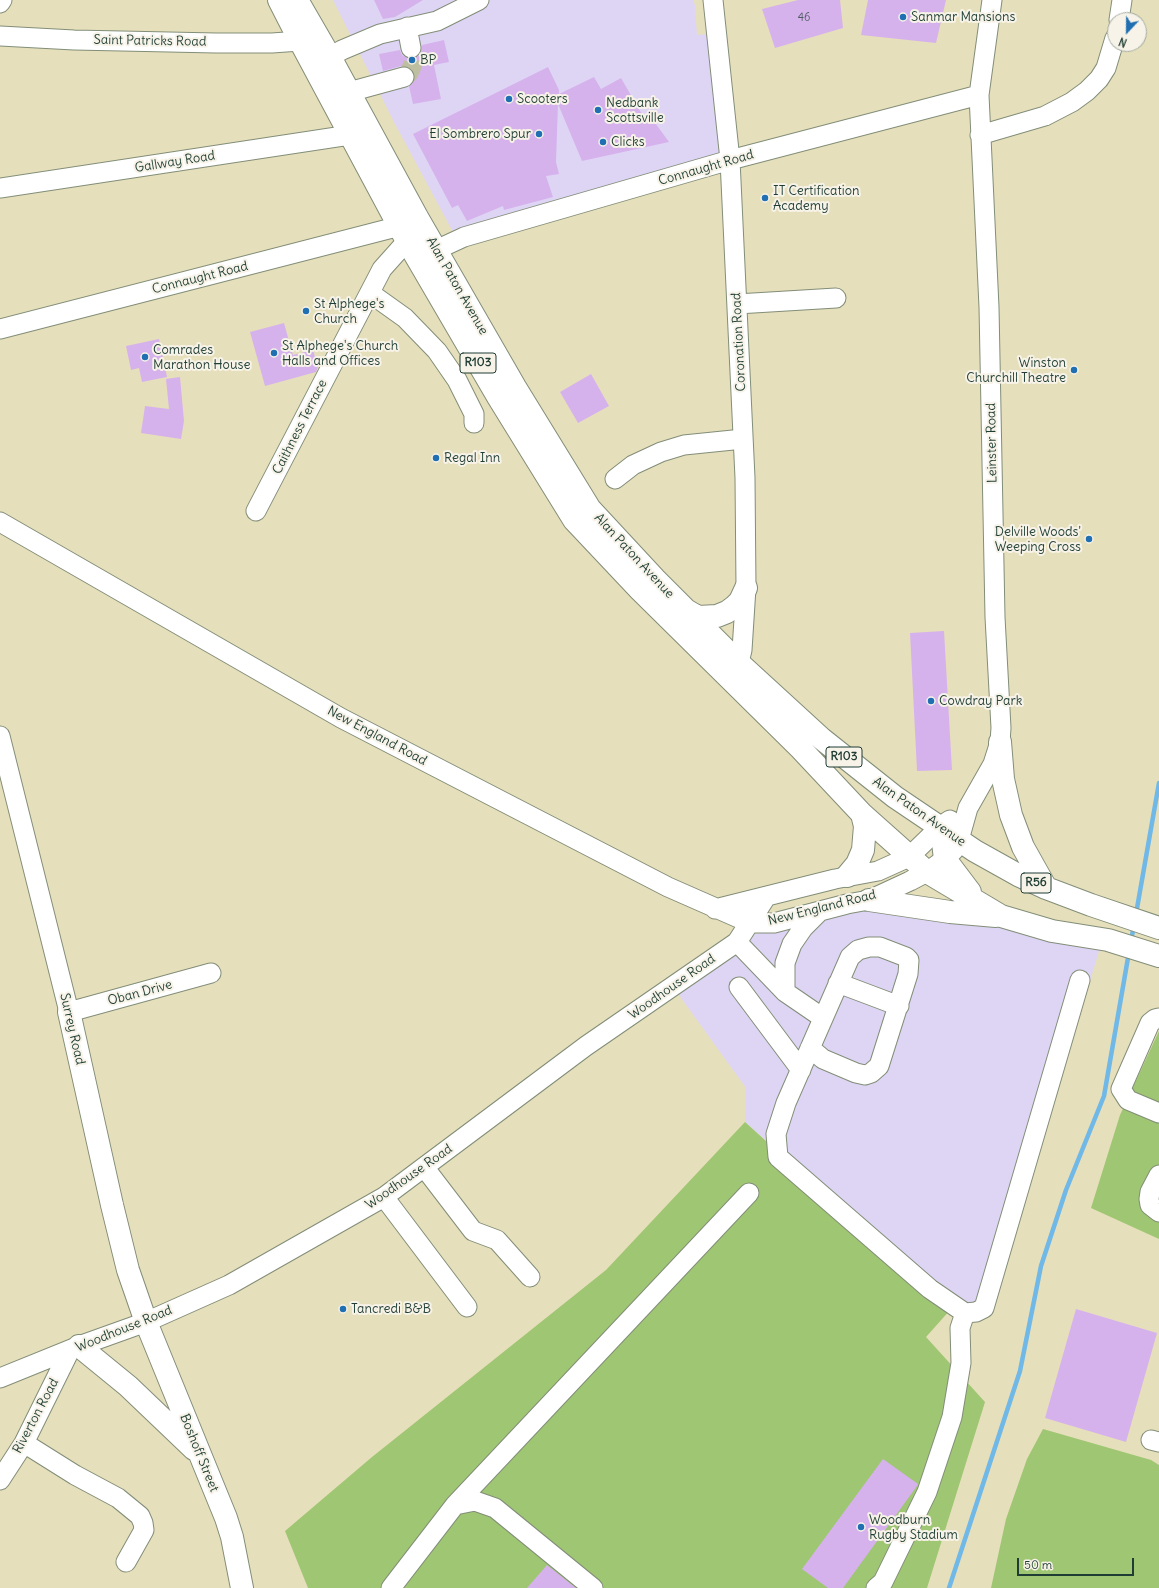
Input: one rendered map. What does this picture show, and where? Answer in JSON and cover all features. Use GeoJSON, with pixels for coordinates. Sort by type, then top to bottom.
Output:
{"type":"FeatureCollection","features":[{"type":"Feature","properties":{"kind":"main road","name":"Alan Paton Avenue"},"geometry":{"type":"LineString","coordinates":[[279,0],[404,234],[498,397],[574,520],[640,590],[801,749],[862,814],[927,872],[1001,916],[1052,931],[1108,940],[1154,954]]}},
{"type":"Feature","properties":{"kind":"main road","name":"Alan Paton Avenue"},"geometry":{"type":"LineString","coordinates":[[297,0],[436,250],[515,387],[590,509],[685,610],[739,663],[816,734],[895,797],[992,861],[1046,888],[1157,927]]}},
{"type":"Feature","properties":{"kind":"main road"},"geometry":{"type":"LineString","coordinates":[[685,610],[698,617],[717,616],[735,606],[740,601],[746,588]]}},
{"type":"Feature","properties":{"kind":"main road"},"geometry":{"type":"LineString","coordinates":[[1000,742],[1003,779],[1011,815],[1023,847],[1046,888]]}},
{"type":"Feature","properties":{"kind":"main road"},"geometry":{"type":"LineString","coordinates":[[847,876],[857,864],[863,850],[865,826],[862,814]]}},
{"type":"Feature","properties":{"kind":"main road"},"geometry":{"type":"LineString","coordinates":[[941,826],[945,859],[978,902]]}},
{"type":"Feature","properties":{"kind":"main road"},"geometry":{"type":"LineString","coordinates":[[869,900],[950,912],[1001,916]]}},
{"type":"Feature","properties":{"kind":"main road","name":"Surrey Road"},"geometry":{"type":"LineString","coordinates":[[69,1012],[126,1262],[146,1322]]}},
{"type":"Feature","properties":{"kind":"main road","name":"Boshoff Street"},"geometry":{"type":"LineString","coordinates":[[146,1322],[226,1518],[232,1537],[242,1588]]}},
{"type":"Feature","properties":{"kind":"main road"},"geometry":{"type":"LineString","coordinates":[[75,1348],[128,1386],[199,1454]]}},
{"type":"Feature","properties":{"kind":"street"},"geometry":{"type":"LineString","coordinates":[[330,57],[342,50],[380,34],[437,21],[479,0]]}},
{"type":"Feature","properties":{"kind":"street","name":"Coronation Road"},"geometry":{"type":"LineString","coordinates":[[713,0],[730,160],[745,478],[746,588],[744,632],[734,684]]}},
{"type":"Feature","properties":{"kind":"street","name":"Leinster Road"},"geometry":{"type":"LineString","coordinates":[[945,859],[954,850],[959,840],[968,808],[993,764],[1000,742],[1001,728],[995,617],[989,307],[979,95],[992,0]]}},
{"type":"Feature","properties":{"kind":"street"},"geometry":{"type":"LineString","coordinates":[[1120,12],[1122,0]]}},
{"type":"Feature","properties":{"kind":"street"},"geometry":{"type":"LineString","coordinates":[[407,27],[411,48]]}},
{"type":"Feature","properties":{"kind":"street","name":"Saint Patricks Road"},"geometry":{"type":"LineString","coordinates":[[0,36],[74,40],[216,43],[272,43],[300,41]]}},
{"type":"Feature","properties":{"kind":"street"},"geometry":{"type":"LineString","coordinates":[[980,135],[1045,116],[1072,102],[1099,79],[1106,68],[1111,52]]}},
{"type":"Feature","properties":{"kind":"street"},"geometry":{"type":"LineString","coordinates":[[349,92],[404,77]]}},
{"type":"Feature","properties":{"kind":"street","name":"Connaught Road"},"geometry":{"type":"LineString","coordinates":[[436,250],[464,237],[730,160],[979,95]]}},
{"type":"Feature","properties":{"kind":"street","name":"Gallway Road"},"geometry":{"type":"LineString","coordinates":[[0,188],[350,135]]}},
{"type":"Feature","properties":{"kind":"street","name":"Connaught Road"},"geometry":{"type":"LineString","coordinates":[[0,329],[404,234]]}},
{"type":"Feature","properties":{"kind":"street","name":"Caithness Terrace"},"geometry":{"type":"LineString","coordinates":[[256,511],[382,269],[404,234]]}},
{"type":"Feature","properties":{"kind":"street"},"geometry":{"type":"LineString","coordinates":[[370,293],[405,318],[437,351],[457,380],[474,414],[474,423]]}},
{"type":"Feature","properties":{"kind":"street"},"geometry":{"type":"LineString","coordinates":[[737,304],[836,298]]}},
{"type":"Feature","properties":{"kind":"street"},"geometry":{"type":"LineString","coordinates":[[615,479],[633,465],[661,452],[684,445],[743,439]]}},
{"type":"Feature","properties":{"kind":"street","name":"New England Road"},"geometry":{"type":"LineString","coordinates":[[0,522],[341,718],[668,887],[715,909],[750,923],[774,922],[869,900],[927,872],[945,859]]}},
{"type":"Feature","properties":{"kind":"street","name":"New England Road"},"geometry":{"type":"LineString","coordinates":[[0,534],[26,544],[46,549]]}},
{"type":"Feature","properties":{"kind":"street","name":"Surrey Road"},"geometry":{"type":"LineString","coordinates":[[0,736],[69,1012]]}},
{"type":"Feature","properties":{"kind":"street","name":"Leinster Road"},"geometry":{"type":"LineString","coordinates":[[941,826],[968,808]]}},
{"type":"Feature","properties":{"kind":"street","name":"New England Road"},"geometry":{"type":"LineString","coordinates":[[715,909],[847,876],[878,871],[909,857],[941,826]]}},
{"type":"Feature","properties":{"kind":"street","name":"Woodhouse Road"},"geometry":{"type":"LineString","coordinates":[[0,1378],[146,1322],[229,1286],[384,1197],[586,1046],[737,942],[766,896]]}},
{"type":"Feature","properties":{"kind":"street"},"geometry":{"type":"LineString","coordinates":[[785,992],[785,963],[792,944],[802,928],[820,911]]}},
{"type":"Feature","properties":{"kind":"street"},"geometry":{"type":"LineString","coordinates":[[737,942],[785,992],[823,1018]]}},
{"type":"Feature","properties":{"kind":"street"},"geometry":{"type":"LineString","coordinates":[[810,1048],[823,1058],[842,1068],[865,1075],[871,1073],[879,1066],[899,1006],[908,974],[909,960],[900,954],[880,947],[869,947],[858,950],[850,957],[838,983],[810,1048],[801,1070],[786,1104],[776,1134],[778,1157],[930,1289],[965,1313],[976,1312],[984,1308],[1080,980]]}},
{"type":"Feature","properties":{"kind":"street","name":"Oban Drive"},"geometry":{"type":"LineString","coordinates":[[69,1012],[211,973]]}},
{"type":"Feature","properties":{"kind":"street"},"geometry":{"type":"LineString","coordinates":[[838,983],[899,1006]]}},
{"type":"Feature","properties":{"kind":"street"},"geometry":{"type":"LineString","coordinates":[[739,987],[801,1070]]}},
{"type":"Feature","properties":{"kind":"street"},"geometry":{"type":"LineString","coordinates":[[1159,1018],[1154,1019],[1150,1024],[1121,1089],[1122,1094],[1128,1100],[1159,1113]]}},
{"type":"Feature","properties":{"kind":"street"},"geometry":{"type":"LineString","coordinates":[[424,1167],[474,1231],[497,1240],[530,1277]]}},
{"type":"Feature","properties":{"kind":"street"},"geometry":{"type":"LineString","coordinates":[[1159,1175],[1150,1192],[1149,1199],[1150,1204],[1159,1212]]}},
{"type":"Feature","properties":{"kind":"street"},"geometry":{"type":"LineString","coordinates":[[391,1588],[455,1505],[749,1193]]}},
{"type":"Feature","properties":{"kind":"street"},"geometry":{"type":"LineString","coordinates":[[384,1197],[467,1307]]}},
{"type":"Feature","properties":{"kind":"street"},"geometry":{"type":"LineString","coordinates":[[876,1588],[883,1582],[927,1492],[952,1417],[961,1363],[960,1328],[965,1313]]}},
{"type":"Feature","properties":{"kind":"street","name":"Riverton Road"},"geometry":{"type":"LineString","coordinates":[[0,1480],[14,1449],[75,1348]]}},
{"type":"Feature","properties":{"kind":"street"},"geometry":{"type":"LineString","coordinates":[[14,1449],[75,1475],[118,1498],[140,1516],[144,1530],[126,1562]]}},
{"type":"Feature","properties":{"kind":"street"},"geometry":{"type":"LineString","coordinates":[[455,1505],[475,1501],[495,1508],[593,1588]]}},
{"type":"Feature","properties":{"kind":"shaded area"},"geometry":{"type":"Polygon","coordinates":[[[333,0],[693,0],[695,5],[697,35],[707,34],[720,160],[453,232],[395,124],[333,0]]]}},
{"type":"Feature","properties":{"kind":"shaded area"},"geometry":{"type":"Polygon","coordinates":[[[910,899],[1100,948],[989,1313],[956,1310],[745,1122],[746,1088],[676,991],[746,936],[910,899]]]}},
{"type":"Feature","properties":{"kind":"green space"},"geometry":{"type":"Polygon","coordinates":[[[1159,1031],[1159,1239],[1091,1208],[1120,1115],[1159,1031]]]}},
{"type":"Feature","properties":{"kind":"green space","name":"Woodburn Rugby Stadium"},"geometry":{"type":"Polygon","coordinates":[[[745,1122],[951,1309],[926,1337],[985,1402],[927,1588],[308,1588],[285,1531],[372,1457],[606,1270],[745,1122]]]}},
{"type":"Feature","properties":{"kind":"green space"},"geometry":{"type":"Polygon","coordinates":[[[1043,1429],[1151,1460],[1159,1465],[1159,1588],[991,1588],[1006,1519],[1027,1459],[1043,1429]]]}},
{"type":"Feature","properties":{"kind":"building"},"geometry":{"type":"Polygon","coordinates":[[[374,0],[423,0],[395,17],[383,19],[374,0]]]}},
{"type":"Feature","properties":{"kind":"building"},"geometry":{"type":"Polygon","coordinates":[[[798,0],[840,0],[843,28],[775,48],[762,9],[798,0]]]}},
{"type":"Feature","properties":{"kind":"building","name":"Sanmar Mansions"},"geometry":{"type":"Polygon","coordinates":[[[868,0],[946,0],[936,43],[861,35],[868,0]]]}},
{"type":"Feature","properties":{"kind":"building"},"geometry":{"type":"Polygon","coordinates":[[[444,40],[449,62],[434,65],[441,99],[413,104],[409,86],[415,79],[415,74],[407,67],[401,66],[383,71],[379,54],[400,50],[402,55],[413,59],[421,52],[422,45],[444,40]]]}},
{"type":"Feature","properties":{"kind":"building"},"geometry":{"type":"Polygon","coordinates":[[[548,67],[559,90],[559,94],[594,77],[601,89],[621,78],[647,123],[653,120],[669,142],[582,161],[558,104],[556,162],[559,174],[546,176],[553,197],[504,210],[503,206],[467,221],[458,205],[452,208],[413,134],[548,67]]]}},
{"type":"Feature","properties":{"kind":"building","name":"St Alphege's Church Halls and Offices"},"geometry":{"type":"Polygon","coordinates":[[[284,323],[293,355],[313,350],[318,367],[316,372],[265,386],[250,332],[284,323]]]}},
{"type":"Feature","properties":{"kind":"building","name":"Comrades Marathon House"},"geometry":{"type":"Polygon","coordinates":[[[159,339],[167,377],[142,382],[139,368],[131,370],[126,346],[159,339]]]}},
{"type":"Feature","properties":{"kind":"building"},"geometry":{"type":"Polygon","coordinates":[[[591,374],[609,406],[578,423],[560,392],[591,374]]]}},
{"type":"Feature","properties":{"kind":"building"},"geometry":{"type":"Polygon","coordinates":[[[180,377],[184,421],[181,439],[141,433],[145,406],[169,409],[166,379],[180,377]]]}},
{"type":"Feature","properties":{"kind":"building","name":"Cowdray Park"},"geometry":{"type":"Polygon","coordinates":[[[944,631],[952,770],[917,771],[910,633],[944,631]]]}},
{"type":"Feature","properties":{"kind":"building"},"geometry":{"type":"Polygon","coordinates":[[[1076,1309],[1157,1333],[1126,1442],[1045,1418],[1076,1309]]]}},
{"type":"Feature","properties":{"kind":"building","name":"Woodburn Rugby Stadium"},"geometry":{"type":"Polygon","coordinates":[[[883,1459],[918,1484],[843,1588],[828,1588],[802,1569],[883,1459]]]}},
{"type":"Feature","properties":{"kind":"building"},"geometry":{"type":"Polygon","coordinates":[[[547,1565],[576,1588],[527,1588],[547,1565]]]}},
{"type":"Feature","properties":{"kind":"waterway"},"geometry":{"type":"LineString","coordinates":[[1136,914],[1159,783]]}},
{"type":"Feature","properties":{"kind":"waterway"},"geometry":{"type":"LineString","coordinates":[[1131,941],[1134,925]]}},
{"type":"Feature","properties":{"kind":"waterway"},"geometry":{"type":"LineString","coordinates":[[949,1588],[1020,1371],[1041,1266],[1066,1190],[1104,1096],[1129,952]]}},
{"type":"Feature","properties":{"kind":"tunnel"},"geometry":{"type":"LineString","coordinates":[[404,77],[409,73],[413,64],[411,48]]}},
{"type":"Feature","properties":{"kind":"place","name":"Sanmar Mansions"},"geometry":{"type":"Point","coordinates":[903,17]}},
{"type":"Feature","properties":{"kind":"place","name":"BP"},"geometry":{"type":"Point","coordinates":[412,60]}},
{"type":"Feature","properties":{"kind":"place","name":"Scooters"},"geometry":{"type":"Point","coordinates":[509,99]}},
{"type":"Feature","properties":{"kind":"place","name":"Nedbank Scottsville"},"geometry":{"type":"Point","coordinates":[598,110]}},
{"type":"Feature","properties":{"kind":"place","name":"El Sombrero Spur"},"geometry":{"type":"Point","coordinates":[539,134]}},
{"type":"Feature","properties":{"kind":"place","name":"Clicks"},"geometry":{"type":"Point","coordinates":[603,142]}},
{"type":"Feature","properties":{"kind":"place","name":"IT Certification Academy"},"geometry":{"type":"Point","coordinates":[765,198]}},
{"type":"Feature","properties":{"kind":"place","name":"St Alphege's Church"},"geometry":{"type":"Point","coordinates":[306,311]}},
{"type":"Feature","properties":{"kind":"place","name":"St Alphege's Church Halls and Offices"},"geometry":{"type":"Point","coordinates":[274,353]}},
{"type":"Feature","properties":{"kind":"place","name":"Comrades Marathon House"},"geometry":{"type":"Point","coordinates":[145,357]}},
{"type":"Feature","properties":{"kind":"place","name":"Winston Churchill Theatre"},"geometry":{"type":"Point","coordinates":[1074,370]}},
{"type":"Feature","properties":{"kind":"place","name":"Regal Inn"},"geometry":{"type":"Point","coordinates":[436,458]}},
{"type":"Feature","properties":{"kind":"place","name":"Delville Woods' Weeping Cross"},"geometry":{"type":"Point","coordinates":[1089,539]}},
{"type":"Feature","properties":{"kind":"place","name":"Cowdray Park"},"geometry":{"type":"Point","coordinates":[931,701]}},
{"type":"Feature","properties":{"kind":"place","name":"Tancredi B&B"},"geometry":{"type":"Point","coordinates":[343,1309]}},
{"type":"Feature","properties":{"kind":"place","name":"Woodburn Rugby Stadium"},"geometry":{"type":"Point","coordinates":[861,1527]}}]}
